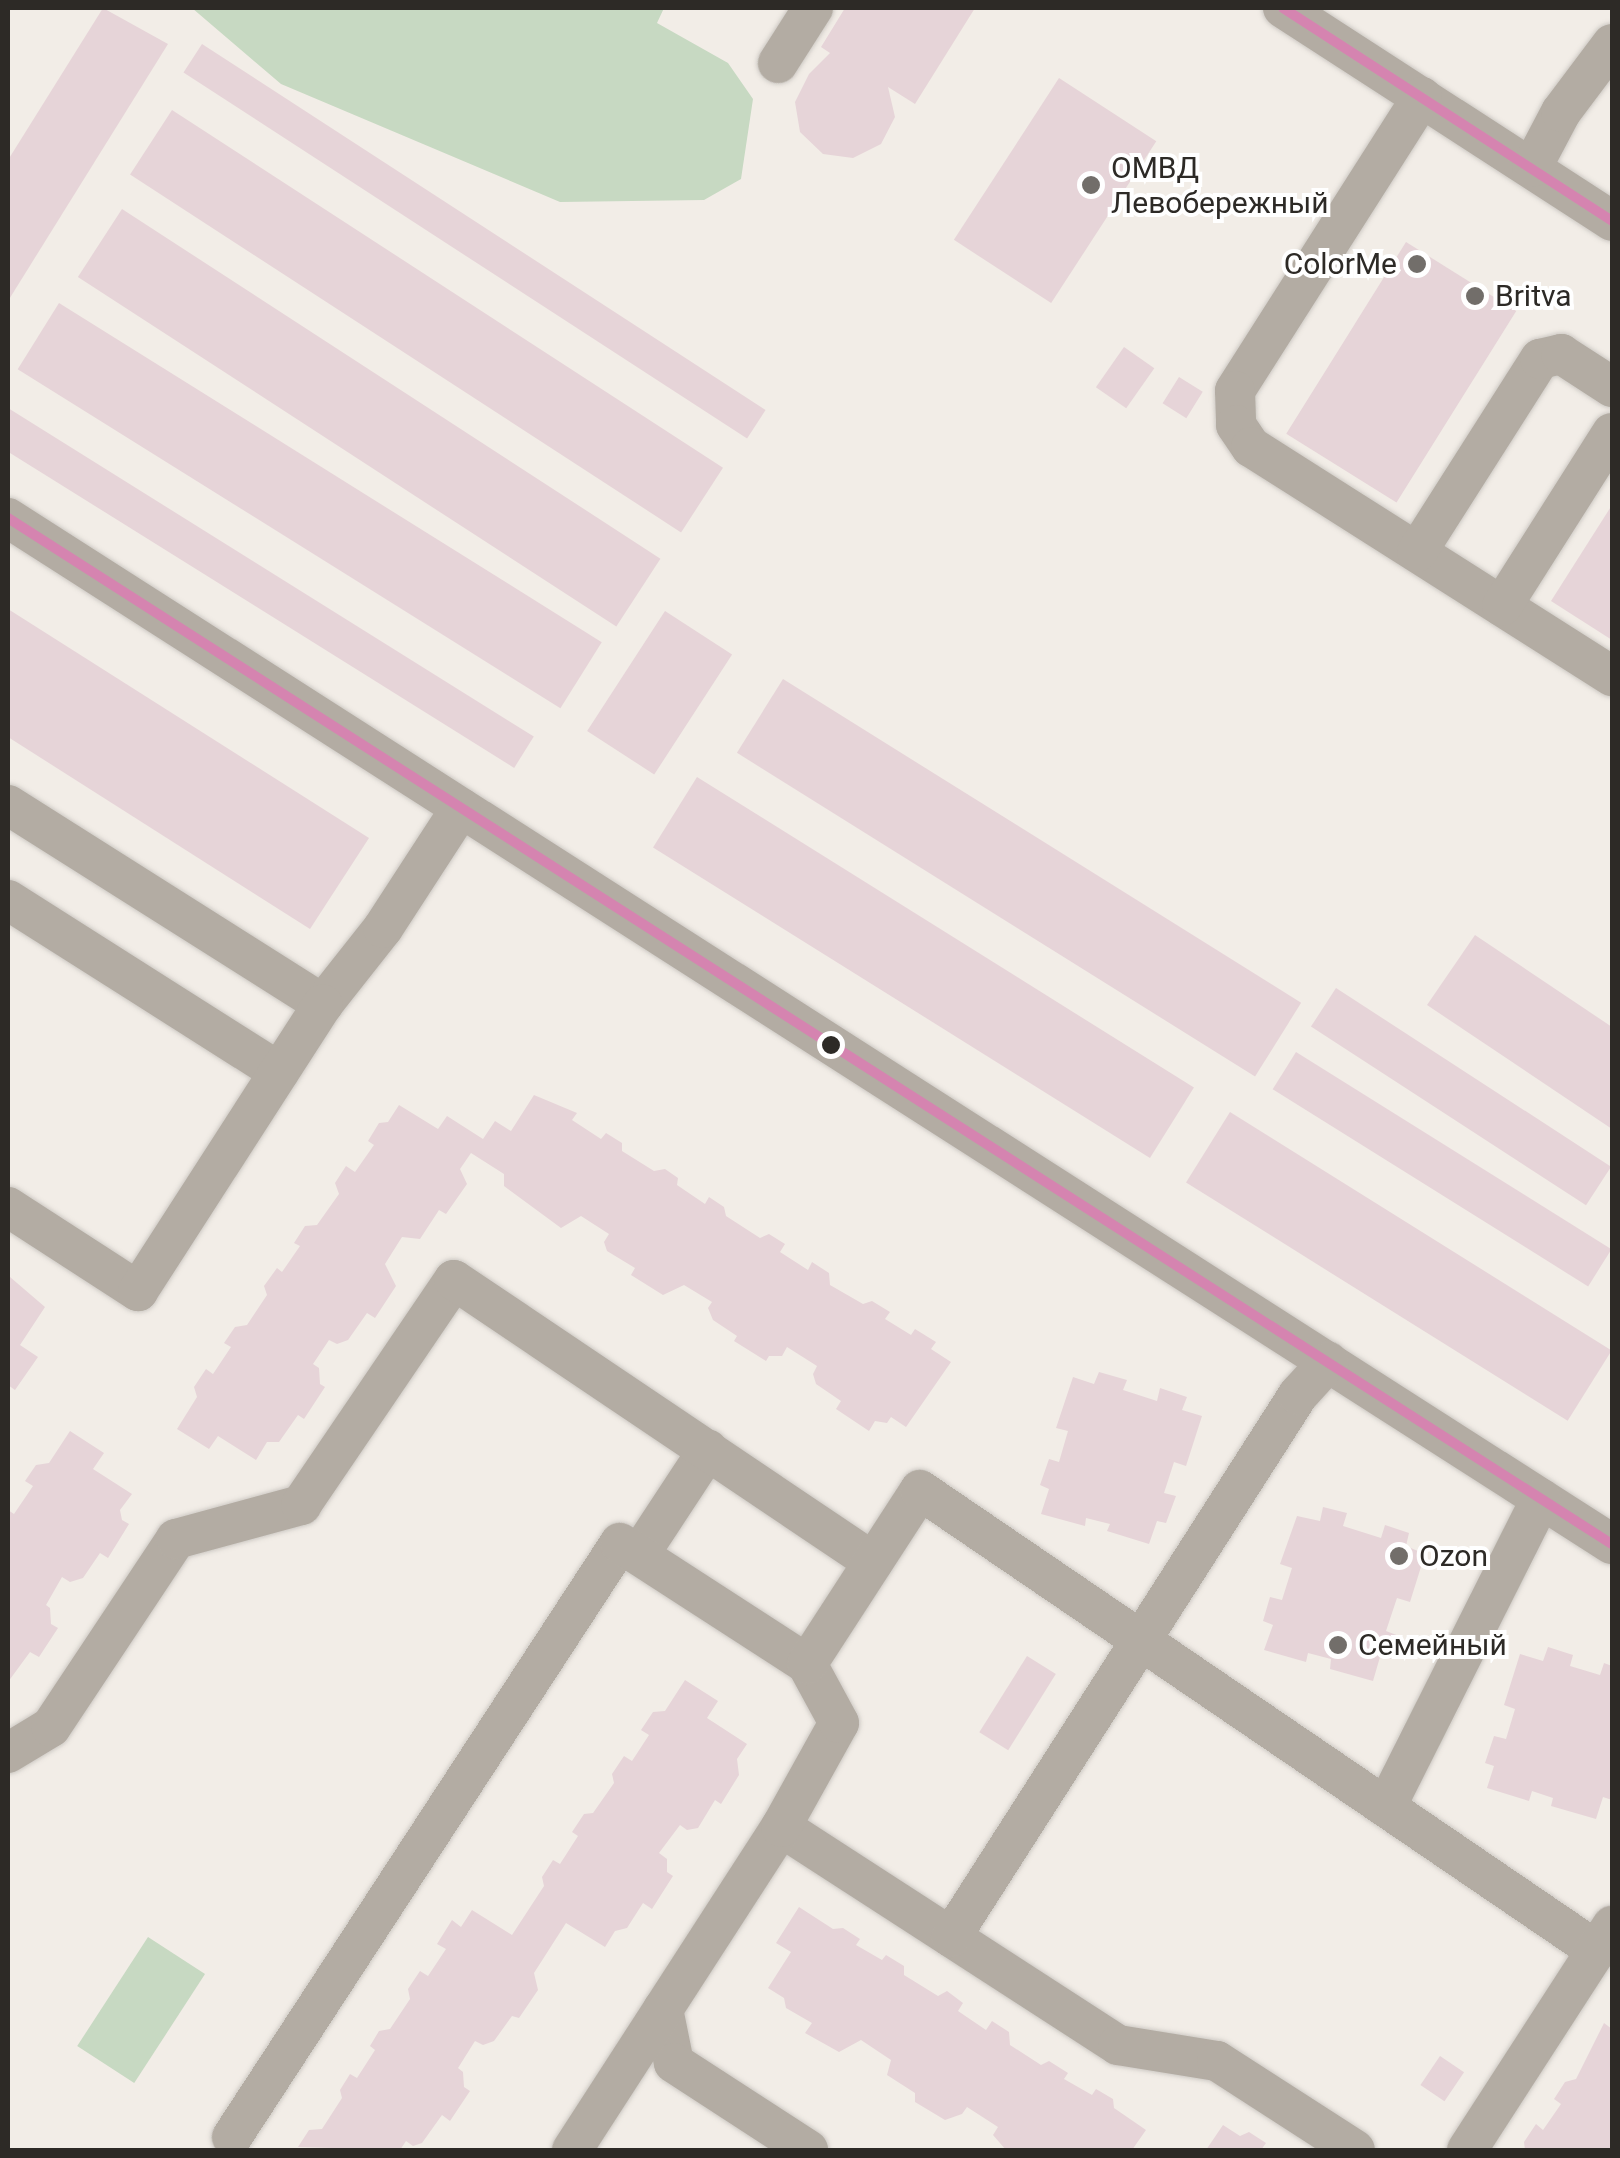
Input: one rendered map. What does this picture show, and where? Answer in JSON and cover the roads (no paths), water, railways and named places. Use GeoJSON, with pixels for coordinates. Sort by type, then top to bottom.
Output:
{"type":"FeatureCollection","features":[{"type":"Feature","properties":{"kind":"street"},"geometry":{"type":"LineString","coordinates":[[778,63],[814,8]]}},
{"type":"Feature","properties":{"kind":"street"},"geometry":{"type":"LineString","coordinates":[[1283,8],[1612,221]]}},
{"type":"Feature","properties":{"kind":"street"},"geometry":{"type":"LineString","coordinates":[[1532,167],[1561,112],[1612,44]]}},
{"type":"Feature","properties":{"kind":"street"},"geometry":{"type":"LineString","coordinates":[[1422,97],[1235,391],[1236,425],[1250,447],[1612,676]]}},
{"type":"Feature","properties":{"kind":"street"},"geometry":{"type":"LineString","coordinates":[[1417,552],[1540,359],[1560,354],[1612,387]]}},
{"type":"Feature","properties":{"kind":"street"},"geometry":{"type":"LineString","coordinates":[[1502,606],[1612,433]]}},
{"type":"Feature","properties":{"kind":"street"},"geometry":{"type":"LineString","coordinates":[[8,518],[1612,1544]]}},
{"type":"Feature","properties":{"kind":"street"},"geometry":{"type":"LineString","coordinates":[[8,804],[323,1004]]}},
{"type":"Feature","properties":{"kind":"street"},"geometry":{"type":"LineString","coordinates":[[8,1207],[138,1292],[323,1004],[383,928],[461,808]]}},
{"type":"Feature","properties":{"kind":"street"},"geometry":{"type":"LineString","coordinates":[[8,900],[278,1072]]}},
{"type":"Feature","properties":{"kind":"street"},"geometry":{"type":"LineString","coordinates":[[8,1753],[51,1727],[176,1539],[301,1506],[454,1280],[874,1562]]}},
{"type":"Feature","properties":{"kind":"street"},"geometry":{"type":"LineString","coordinates":[[951,1937],[1138,1638],[1298,1395],[1328,1362]]}},
{"type":"Feature","properties":{"kind":"street"},"geometry":{"type":"LineString","coordinates":[[639,1555],[708,1450]]}},
{"type":"Feature","properties":{"kind":"street"},"geometry":{"type":"LineString","coordinates":[[807,1664],[920,1490],[1386,1808],[1605,1939],[1467,2150]]}},
{"type":"Feature","properties":{"kind":"street"},"geometry":{"type":"LineString","coordinates":[[1386,1808],[1541,1498]]}},
{"type":"Feature","properties":{"kind":"street"},"geometry":{"type":"LineString","coordinates":[[232,2137],[620,1543],[807,1664],[839,1723],[780,1827],[572,2150]]}},
{"type":"Feature","properties":{"kind":"street"},"geometry":{"type":"LineString","coordinates":[[780,1827],[1118,2046],[1217,2061],[1355,2150]]}},
{"type":"Feature","properties":{"kind":"street"},"geometry":{"type":"LineString","coordinates":[[663,2009],[674,2062],[808,2150]]}},
{"type":"Feature","properties":{"kind":"place","name":"ОМВД Левобережный"},"geometry":{"type":"Point","coordinates":[1091,185]}},
{"type":"Feature","properties":{"kind":"place","name":"ColorMe"},"geometry":{"type":"Point","coordinates":[1417,264]}},
{"type":"Feature","properties":{"kind":"place","name":"Britva"},"geometry":{"type":"Point","coordinates":[1475,296]}},
{"type":"Feature","properties":{"kind":"place","name":"Ozon"},"geometry":{"type":"Point","coordinates":[1399,1556]}},
{"type":"Feature","properties":{"kind":"place","name":"Семейный"},"geometry":{"type":"Point","coordinates":[1338,1645]}}]}
